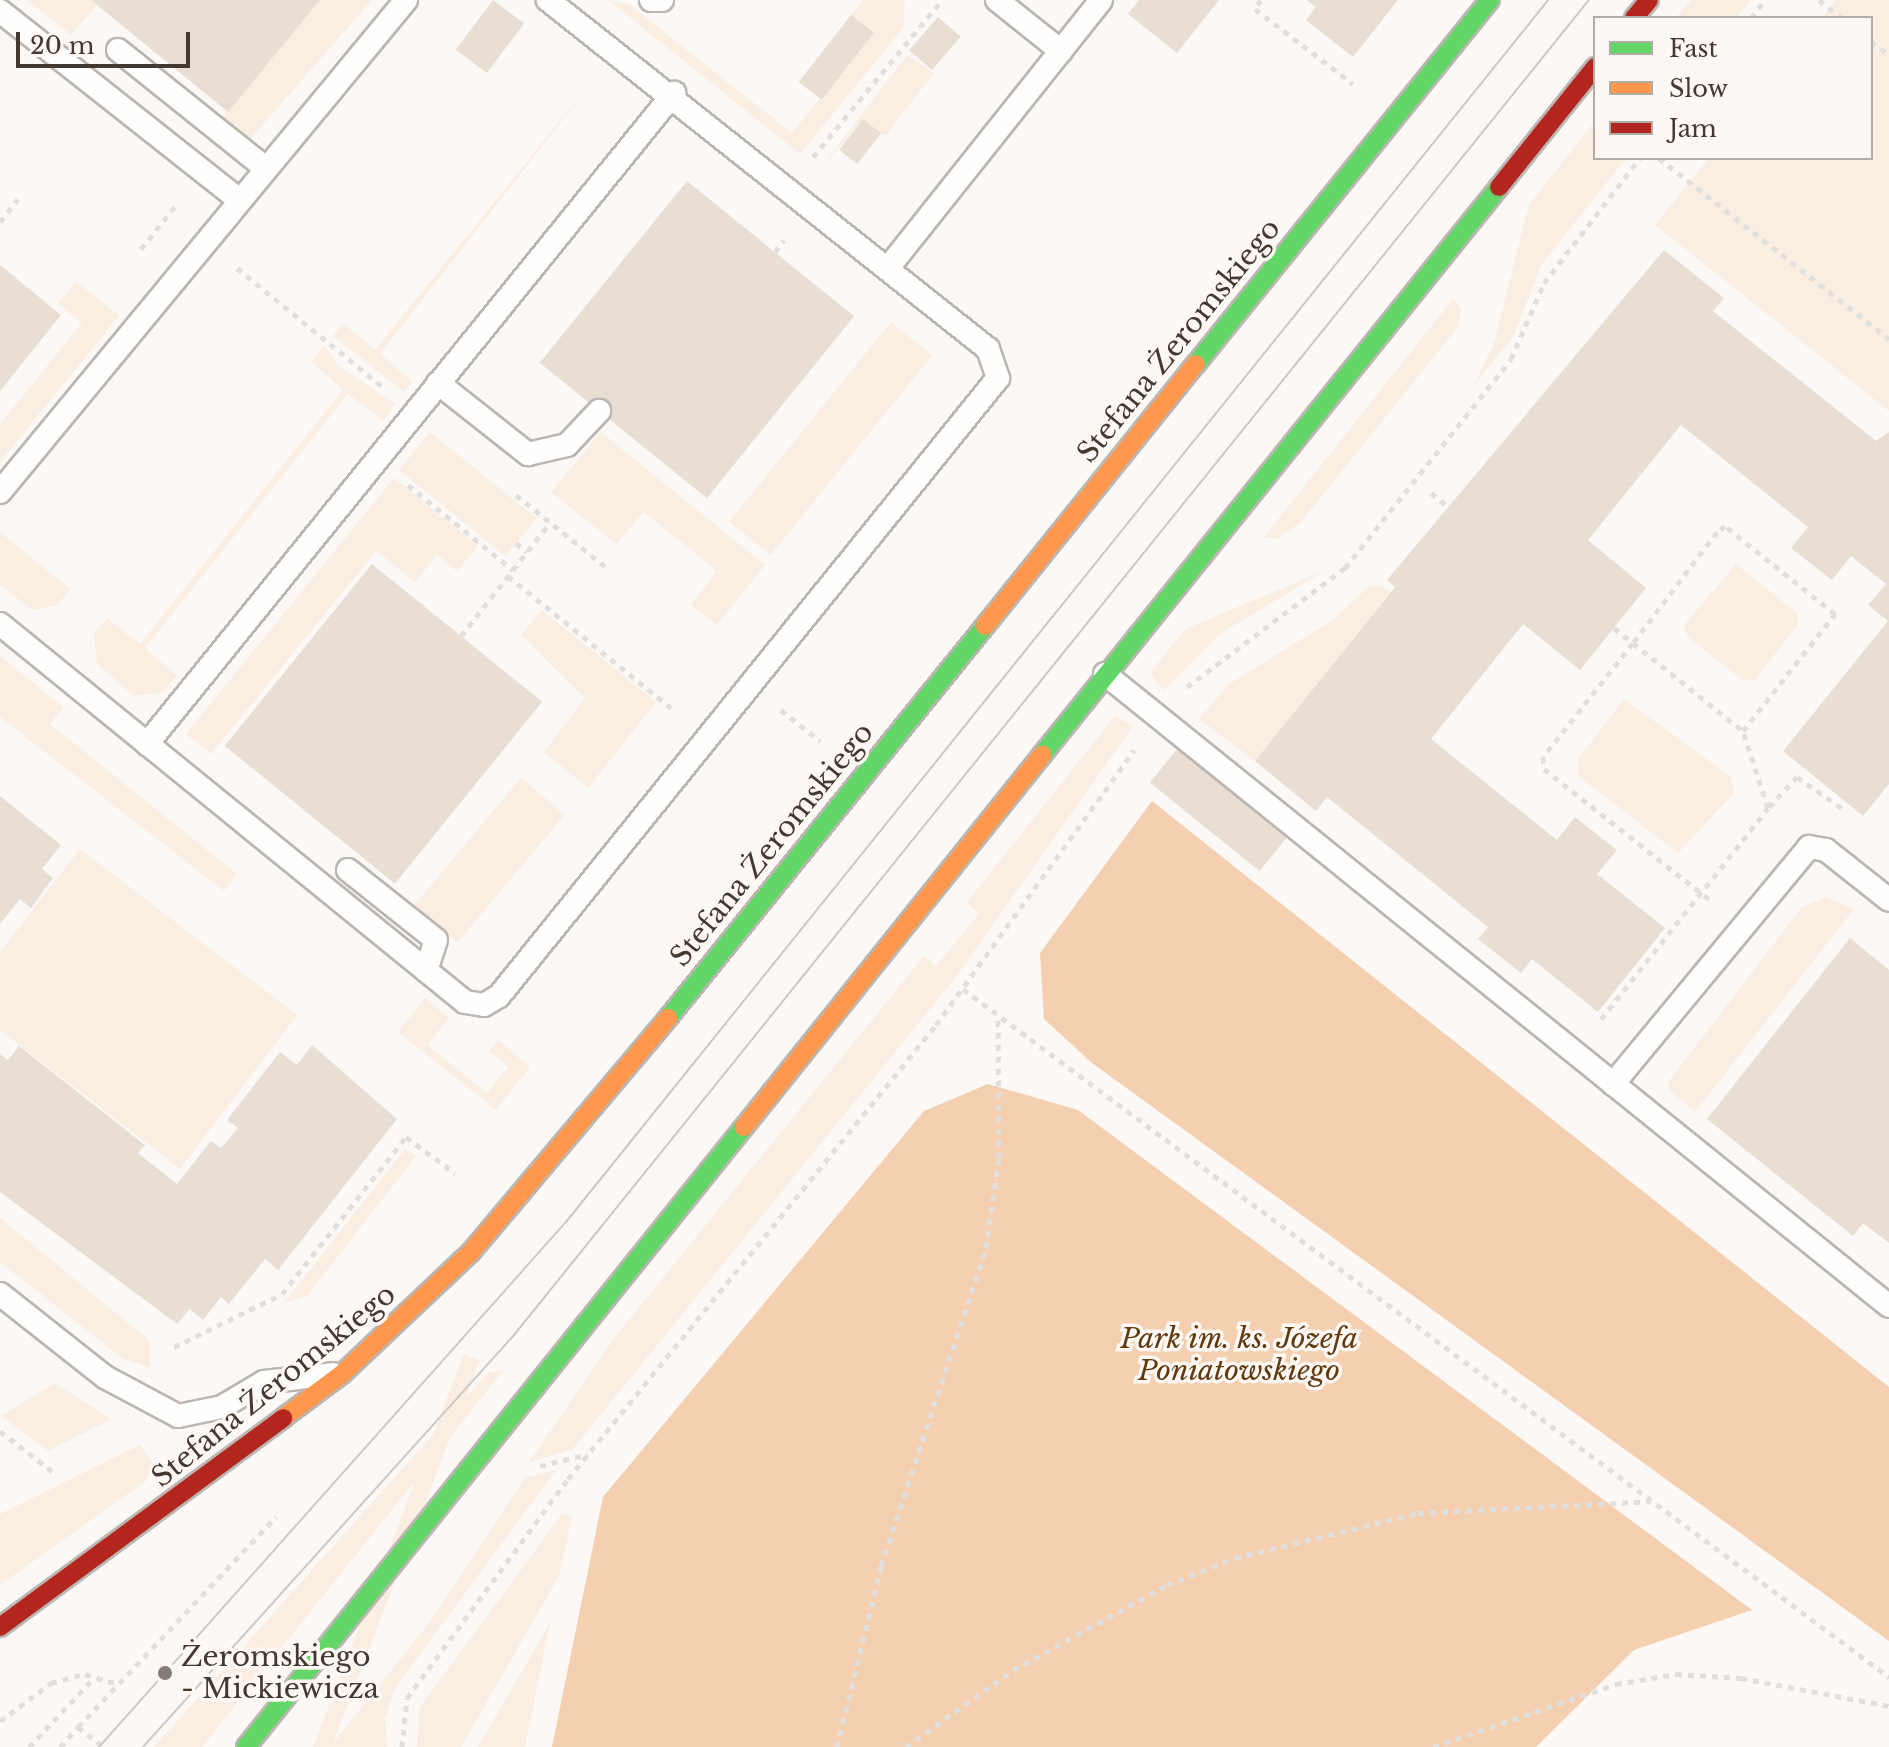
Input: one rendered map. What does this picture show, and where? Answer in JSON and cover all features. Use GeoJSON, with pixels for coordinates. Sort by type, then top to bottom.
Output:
{"type":"FeatureCollection","features":[{"type":"Feature","properties":{"kind":"main road","name":"Stefana Żeromskiego"},"geometry":{"type":"LineString","coordinates":[[0,1627],[342,1374],[471,1252],[568,1142],[1490,0]]}},
{"type":"Feature","properties":{"kind":"main road"},"geometry":{"type":"LineString","coordinates":[[1636,16],[1649,0]]}},
{"type":"Feature","properties":{"kind":"main road"},"geometry":{"type":"LineString","coordinates":[[246,1747],[1593,69]]}},
{"type":"Feature","properties":{"kind":"lane"},"geometry":{"type":"LineString","coordinates":[[0,492],[264,167],[406,0]]}},
{"type":"Feature","properties":{"kind":"lane"},"geometry":{"type":"LineString","coordinates":[[0,624],[465,1002],[492,1002],[993,392],[998,378],[988,349],[674,93],[548,0]]}},
{"type":"Feature","properties":{"kind":"lane"},"geometry":{"type":"LineString","coordinates":[[651,0],[662,0]]}},
{"type":"Feature","properties":{"kind":"lane"},"geometry":{"type":"LineString","coordinates":[[997,0],[1061,51]]}},
{"type":"Feature","properties":{"kind":"lane"},"geometry":{"type":"LineString","coordinates":[[888,268],[1101,0]]}},
{"type":"Feature","properties":{"kind":"lane"},"geometry":{"type":"LineString","coordinates":[[0,11],[238,199]]}},
{"type":"Feature","properties":{"kind":"lane"},"geometry":{"type":"LineString","coordinates":[[118,50],[264,167]]}},
{"type":"Feature","properties":{"kind":"lane"},"geometry":{"type":"LineString","coordinates":[[147,744],[674,93]]}},
{"type":"Feature","properties":{"kind":"lane"},"geometry":{"type":"LineString","coordinates":[[438,383],[528,454],[567,445],[599,411]]}},
{"type":"Feature","properties":{"kind":"lane"},"geometry":{"type":"LineString","coordinates":[[1105,674],[1161,716],[1889,1306]]}},
{"type":"Feature","properties":{"kind":"lane"},"geometry":{"type":"LineString","coordinates":[[1613,1084],[1739,925],[1809,847],[1826,850],[1889,900]]}},
{"type":"Feature","properties":{"kind":"lane"},"geometry":{"type":"LineString","coordinates":[[348,870],[436,940],[426,970]]}},
{"type":"Feature","properties":{"kind":"lane"},"geometry":{"type":"LineString","coordinates":[[0,1294],[105,1377],[178,1416],[222,1407],[293,1375],[342,1374]]}},
{"type":"Feature","properties":{"kind":"path"},"geometry":{"type":"LineString","coordinates":[[788,186],[942,0]]}},
{"type":"Feature","properties":{"kind":"path"},"geometry":{"type":"LineString","coordinates":[[1261,0],[1255,9],[1353,84]]}},
{"type":"Feature","properties":{"kind":"path"},"geometry":{"type":"LineString","coordinates":[[1753,16],[1765,0]]}},
{"type":"Feature","properties":{"kind":"path"},"geometry":{"type":"LineString","coordinates":[[1819,0],[1839,16]]}},
{"type":"Feature","properties":{"kind":"path"},"geometry":{"type":"LineString","coordinates":[[1873,43],[1889,55]]}},
{"type":"Feature","properties":{"kind":"path"},"geometry":{"type":"LineString","coordinates":[[402,1747],[407,1698],[568,1479],[963,989],[1161,716],[1207,666],[1345,568],[1511,359],[1544,283],[1638,160]]}},
{"type":"Feature","properties":{"kind":"path"},"geometry":{"type":"LineString","coordinates":[[1662,160],[1889,339]]}},
{"type":"Feature","properties":{"kind":"path"},"geometry":{"type":"LineString","coordinates":[[135,257],[203,172]]}},
{"type":"Feature","properties":{"kind":"path"},"geometry":{"type":"LineString","coordinates":[[0,222],[18,199]]}},
{"type":"Feature","properties":{"kind":"path"},"geometry":{"type":"LineString","coordinates":[[376,460],[513,570]]}},
{"type":"Feature","properties":{"kind":"path"},"geometry":{"type":"LineString","coordinates":[[1431,493],[1447,506]]}},
{"type":"Feature","properties":{"kind":"path"},"geometry":{"type":"LineString","coordinates":[[461,636],[550,523]]}},
{"type":"Feature","properties":{"kind":"path"},"geometry":{"type":"LineString","coordinates":[[1739,925],[1542,763],[1717,532],[1731,528],[1835,614],[1743,731]]}},
{"type":"Feature","properties":{"kind":"path"},"geometry":{"type":"LineString","coordinates":[[516,543],[527,552]]}},
{"type":"Feature","properties":{"kind":"path"},"geometry":{"type":"LineString","coordinates":[[508,576],[710,739]]}},
{"type":"Feature","properties":{"kind":"path"},"geometry":{"type":"LineString","coordinates":[[1591,1024],[1702,894],[1768,808],[1743,731],[1614,628]]}},
{"type":"Feature","properties":{"kind":"path"},"geometry":{"type":"LineString","coordinates":[[803,727],[820,741]]}},
{"type":"Feature","properties":{"kind":"path"},"geometry":{"type":"LineString","coordinates":[[963,989],[998,1018],[1889,1677]]}},
{"type":"Feature","properties":{"kind":"path"},"geometry":{"type":"LineString","coordinates":[[837,1747],[881,1566],[986,1248],[999,1158],[998,1018]]}},
{"type":"Feature","properties":{"kind":"path"},"geometry":{"type":"LineString","coordinates":[[174,1347],[282,1294],[406,1137],[455,1173]]}},
{"type":"Feature","properties":{"kind":"path"},"geometry":{"type":"LineString","coordinates":[[0,1431],[53,1472]]}},
{"type":"Feature","properties":{"kind":"path"},"geometry":{"type":"LineString","coordinates":[[906,1747],[1013,1670],[1167,1585],[1235,1558],[1418,1513],[1651,1501]]}},
{"type":"Feature","properties":{"kind":"path"},"geometry":{"type":"LineString","coordinates":[[60,1747],[276,1517]]}},
{"type":"Feature","properties":{"kind":"path"},"geometry":{"type":"LineString","coordinates":[[1433,1747],[1616,1684],[1676,1674],[1741,1678],[1889,1706]]}},
{"type":"Feature","properties":{"kind":"path"},"geometry":{"type":"LineString","coordinates":[[0,1721],[51,1683],[95,1677],[117,1684]]}},
{"type":"Feature","properties":{"kind":"path"},"geometry":{"type":"LineString","coordinates":[[29,1747],[95,1677]]}},
{"type":"Feature","properties":{"kind":"path"},"geometry":{"type":"LineString","coordinates":[[78,1727],[104,1747]]}},
{"type":"Feature","properties":{"kind":"shaded area"},"geometry":{"type":"Polygon","coordinates":[[[27,0],[91,0],[97,5],[71,35],[27,0]]]}},
{"type":"Feature","properties":{"kind":"shaded area"},"geometry":{"type":"Polygon","coordinates":[[[320,0],[372,0],[250,139],[223,117],[320,0]]]}},
{"type":"Feature","properties":{"kind":"shaded area"},"geometry":{"type":"Polygon","coordinates":[[[608,0],[630,5],[792,133],[874,33],[851,15],[863,0],[905,0],[903,28],[800,154],[608,0]]]}},
{"type":"Feature","properties":{"kind":"shaded area"},"geometry":{"type":"Polygon","coordinates":[[[1691,0],[1751,0],[1738,16],[1678,16],[1691,0]]]}},
{"type":"Feature","properties":{"kind":"shaded area"},"geometry":{"type":"Polygon","coordinates":[[[1835,0],[1889,0],[1889,411],[1655,225],[1707,160],[1873,160],[1873,16],[1823,16],[1835,0]]]}},
{"type":"Feature","properties":{"kind":"shaded area"},"geometry":{"type":"Polygon","coordinates":[[[907,55],[934,73],[885,136],[863,119],[817,173],[907,55]]]}},
{"type":"Feature","properties":{"kind":"shaded area"},"geometry":{"type":"Polygon","coordinates":[[[606,64],[380,354],[412,381],[404,392],[333,336],[343,323],[375,350],[606,64]]]}},
{"type":"Feature","properties":{"kind":"shaded area"},"geometry":{"type":"Polygon","coordinates":[[[1593,124],[1593,160],[1624,160],[1542,264],[1513,337],[1474,385],[1495,341],[1529,205],[1593,124]]]}},
{"type":"Feature","properties":{"kind":"shaded area"},"geometry":{"type":"Polygon","coordinates":[[[76,281],[119,316],[0,462],[0,424],[82,323],[58,304],[76,281]]]}},
{"type":"Feature","properties":{"kind":"shaded area"},"geometry":{"type":"Polygon","coordinates":[[[1453,299],[1461,308],[1458,327],[1300,523],[1276,539],[1264,537],[1453,299]]]}},
{"type":"Feature","properties":{"kind":"shaded area"},"geometry":{"type":"Polygon","coordinates":[[[891,322],[932,355],[770,555],[729,522],[891,322]]]}},
{"type":"Feature","properties":{"kind":"shaded area"},"geometry":{"type":"Polygon","coordinates":[[[324,346],[339,366],[395,404],[383,421],[348,394],[145,648],[177,676],[163,692],[134,696],[97,664],[94,634],[107,618],[140,644],[343,390],[312,362],[324,346]]]}},
{"type":"Feature","properties":{"kind":"shaded area"},"geometry":{"type":"Polygon","coordinates":[[[430,432],[536,518],[506,556],[399,470],[430,432]]]}},
{"type":"Feature","properties":{"kind":"shaded area"},"geometry":{"type":"Polygon","coordinates":[[[601,432],[765,565],[717,625],[691,605],[717,571],[644,512],[616,544],[551,492],[601,432]]]}},
{"type":"Feature","properties":{"kind":"shaded area"},"geometry":{"type":"Polygon","coordinates":[[[394,478],[478,546],[457,571],[437,555],[415,582],[376,551],[211,754],[186,734],[394,478]]]}},
{"type":"Feature","properties":{"kind":"shaded area"},"geometry":{"type":"Polygon","coordinates":[[[0,532],[70,589],[58,605],[32,610],[0,585],[0,532]]]}},
{"type":"Feature","properties":{"kind":"shaded area"},"geometry":{"type":"Polygon","coordinates":[[[1736,564],[1797,613],[1798,624],[1755,680],[1742,680],[1688,637],[1684,625],[1736,564]]]}},
{"type":"Feature","properties":{"kind":"shaded area"},"geometry":{"type":"Polygon","coordinates":[[[1324,571],[1220,634],[1164,690],[1155,681],[1151,672],[1185,629],[1324,571]]]}},
{"type":"Feature","properties":{"kind":"shaded area"},"geometry":{"type":"Polygon","coordinates":[[[1382,586],[1390,592],[1255,761],[1199,719],[1229,684],[1333,620],[1368,587],[1382,586]]]}},
{"type":"Feature","properties":{"kind":"shaded area"},"geometry":{"type":"Polygon","coordinates":[[[542,610],[656,702],[588,788],[544,752],[585,698],[521,635],[542,610]]]}},
{"type":"Feature","properties":{"kind":"shaded area"},"geometry":{"type":"Polygon","coordinates":[[[0,656],[63,707],[50,724],[237,874],[224,891],[0,717],[0,656]]]}},
{"type":"Feature","properties":{"kind":"shaded area"},"geometry":{"type":"Polygon","coordinates":[[[1624,699],[1730,776],[1734,793],[1678,853],[1578,776],[1579,758],[1624,699]]]}},
{"type":"Feature","properties":{"kind":"shaded area"},"geometry":{"type":"Polygon","coordinates":[[[1115,716],[1133,726],[956,977],[572,1450],[529,1462],[615,1337],[924,956],[936,966],[979,914],[967,902],[1115,716]]]}},
{"type":"Feature","properties":{"kind":"shaded area"},"geometry":{"type":"Polygon","coordinates":[[[521,778],[565,815],[457,943],[414,906],[521,778]]]}},
{"type":"Feature","properties":{"kind":"shaded area"},"geometry":{"type":"Polygon","coordinates":[[[80,849],[297,1015],[180,1169],[0,1030],[0,952],[80,849]]]}},
{"type":"Feature","properties":{"kind":"shaded area"},"geometry":{"type":"Polygon","coordinates":[[[1826,897],[1854,909],[1695,1112],[1669,1090],[1669,1081],[1802,907],[1826,897]]]}},
{"type":"Feature","properties":{"kind":"shaded area"},"geometry":{"type":"Polygon","coordinates":[[[425,998],[449,1018],[427,1045],[487,1093],[508,1067],[489,1051],[498,1040],[530,1067],[496,1110],[398,1032],[425,998]]]}},
{"type":"Feature","properties":{"kind":"shaded area"},"geometry":{"type":"Polygon","coordinates":[[[405,1149],[416,1156],[307,1296],[284,1303],[405,1149]]]}},
{"type":"Feature","properties":{"kind":"shaded area"},"geometry":{"type":"Polygon","coordinates":[[[0,1218],[150,1341],[150,1368],[122,1358],[0,1262],[0,1218]]]}},
{"type":"Feature","properties":{"kind":"shaded area"},"geometry":{"type":"Polygon","coordinates":[[[464,1354],[480,1360],[331,1747],[313,1747],[464,1354]]]}},
{"type":"Feature","properties":{"kind":"shaded area"},"geometry":{"type":"Polygon","coordinates":[[[503,1371],[202,1747],[154,1747],[489,1372],[503,1371]]]}},
{"type":"Feature","properties":{"kind":"shaded area"},"geometry":{"type":"Polygon","coordinates":[[[55,1383],[111,1419],[48,1451],[1,1416],[55,1383]]]}},
{"type":"Feature","properties":{"kind":"shaded area"},"geometry":{"type":"Polygon","coordinates":[[[140,1445],[154,1465],[146,1481],[0,1585],[0,1514],[140,1445]]]}},
{"type":"Feature","properties":{"kind":"shaded area"},"geometry":{"type":"Polygon","coordinates":[[[556,1470],[395,1688],[385,1719],[387,1747],[330,1747],[430,1622],[525,1478],[556,1470]]]}},
{"type":"Feature","properties":{"kind":"shaded area"},"geometry":{"type":"Polygon","coordinates":[[[562,1514],[572,1516],[559,1576],[461,1747],[417,1747],[420,1707],[562,1514]]]}},
{"type":"Feature","properties":{"kind":"shaded area"},"geometry":{"type":"Polygon","coordinates":[[[550,1623],[525,1747],[478,1747],[550,1623]]]}},
{"type":"Feature","properties":{"kind":"green space"},"geometry":{"type":"Polygon","coordinates":[[[1152,801],[1889,1387],[1889,1641],[1092,1063],[1044,1019],[1040,953],[1152,801]]]}},
{"type":"Feature","properties":{"kind":"green space","name":"Park im. ks. Józefa Poniatowskiego"},"geometry":{"type":"Polygon","coordinates":[[[988,1084],[1078,1110],[1752,1610],[1634,1650],[1536,1747],[552,1747],[603,1497],[924,1111],[988,1084]]]}},
{"type":"Feature","properties":{"kind":"building"},"geometry":{"type":"Polygon","coordinates":[[[91,0],[320,0],[228,112],[91,0]]]}},
{"type":"Feature","properties":{"kind":"building"},"geometry":{"type":"Polygon","coordinates":[[[493,0],[524,23],[487,73],[456,50],[493,0]]]}},
{"type":"Feature","properties":{"kind":"building"},"geometry":{"type":"Polygon","coordinates":[[[1139,0],[1219,0],[1177,53],[1128,14],[1139,0]]]}},
{"type":"Feature","properties":{"kind":"building"},"geometry":{"type":"Polygon","coordinates":[[[1307,0],[1398,0],[1353,57],[1306,20],[1316,7],[1307,0]]]}},
{"type":"Feature","properties":{"kind":"building"},"geometry":{"type":"Polygon","coordinates":[[[851,15],[874,33],[822,100],[799,82],[851,15]]]}},
{"type":"Feature","properties":{"kind":"building"},"geometry":{"type":"Polygon","coordinates":[[[938,17],[961,37],[932,70],[909,50],[938,17]]]}},
{"type":"Feature","properties":{"kind":"building"},"geometry":{"type":"Polygon","coordinates":[[[863,119],[881,133],[857,164],[839,150],[863,119]]]}},
{"type":"Feature","properties":{"kind":"building"},"geometry":{"type":"Polygon","coordinates":[[[687,181],[854,316],[707,498],[540,363],[687,181]]]}},
{"type":"Feature","properties":{"kind":"building"},"geometry":{"type":"Polygon","coordinates":[[[1664,250],[1724,298],[1713,311],[1876,441],[1889,432],[1889,784],[1863,816],[1783,751],[1888,621],[1868,605],[1886,584],[1851,556],[1832,580],[1791,548],[1808,527],[1681,425],[1588,540],[1646,588],[1580,670],[1523,624],[1431,739],[1557,840],[1575,817],[1617,850],[1597,874],[1665,928],[1598,1012],[1532,959],[1521,973],[1478,939],[1488,927],[1327,797],[1316,811],[1255,761],[1395,587],[1387,580],[1664,250]]]}},
{"type":"Feature","properties":{"kind":"building"},"geometry":{"type":"Polygon","coordinates":[[[0,265],[61,315],[0,391],[0,265]]]}},
{"type":"Feature","properties":{"kind":"building"},"geometry":{"type":"Polygon","coordinates":[[[372,564],[542,702],[395,884],[225,746],[372,564]]]}},
{"type":"Feature","properties":{"kind":"building"},"geometry":{"type":"Polygon","coordinates":[[[1177,749],[1287,838],[1260,871],[1150,782],[1177,749]]]}},
{"type":"Feature","properties":{"kind":"building"},"geometry":{"type":"Polygon","coordinates":[[[0,796],[61,845],[42,869],[53,878],[31,908],[20,899],[0,924],[0,796]]]}},
{"type":"Feature","properties":{"kind":"building"},"geometry":{"type":"Polygon","coordinates":[[[1850,938],[1889,970],[1889,1243],[1863,1223],[1853,1236],[1707,1119],[1850,938]]]}},
{"type":"Feature","properties":{"kind":"building"},"geometry":{"type":"Polygon","coordinates":[[[312,1045],[397,1119],[278,1270],[265,1259],[229,1304],[221,1297],[203,1320],[190,1309],[177,1324],[0,1192],[0,1054],[8,1060],[19,1046],[145,1145],[138,1153],[177,1184],[211,1141],[221,1148],[238,1128],[227,1120],[280,1052],[297,1065],[312,1045]]]}},
{"type":"Feature","properties":{"kind":"tram line"},"geometry":{"type":"LineString","coordinates":[[99,1747],[566,1222],[1548,0]]}},
{"type":"Feature","properties":{"kind":"tram line"},"geometry":{"type":"LineString","coordinates":[[143,1747],[514,1335],[1589,0]]}},
{"type":"Feature","properties":{"kind":"traffic: fast"},"geometry":{"type":"LineString","coordinates":[[1196,364],[1490,0]]}},
{"type":"Feature","properties":{"kind":"traffic: fast"},"geometry":{"type":"LineString","coordinates":[[1042,755],[1499,187]]}},
{"type":"Feature","properties":{"kind":"traffic: fast"},"geometry":{"type":"LineString","coordinates":[[668,1018],[985,626]]}},
{"type":"Feature","properties":{"kind":"traffic: fast"},"geometry":{"type":"LineString","coordinates":[[246,1747],[744,1127]]}},
{"type":"Feature","properties":{"kind":"traffic: slow"},"geometry":{"type":"LineString","coordinates":[[985,626],[1196,364]]}},
{"type":"Feature","properties":{"kind":"traffic: slow"},"geometry":{"type":"LineString","coordinates":[[744,1127],[1042,755]]}},
{"type":"Feature","properties":{"kind":"traffic: slow"},"geometry":{"type":"LineString","coordinates":[[283,1418],[342,1374],[471,1252],[668,1018]]}},
{"type":"Feature","properties":{"kind":"traffic: jam"},"geometry":{"type":"LineString","coordinates":[[1636,16],[1649,0]]}},
{"type":"Feature","properties":{"kind":"traffic: jam"},"geometry":{"type":"LineString","coordinates":[[1499,187],[1593,70]]}},
{"type":"Feature","properties":{"kind":"traffic: jam"},"geometry":{"type":"LineString","coordinates":[[0,1627],[283,1418]]}},
{"type":"Feature","properties":{"kind":"place","name":"Żeromskiego - Mickiewicza"},"geometry":{"type":"Point","coordinates":[165,1673]}}]}
